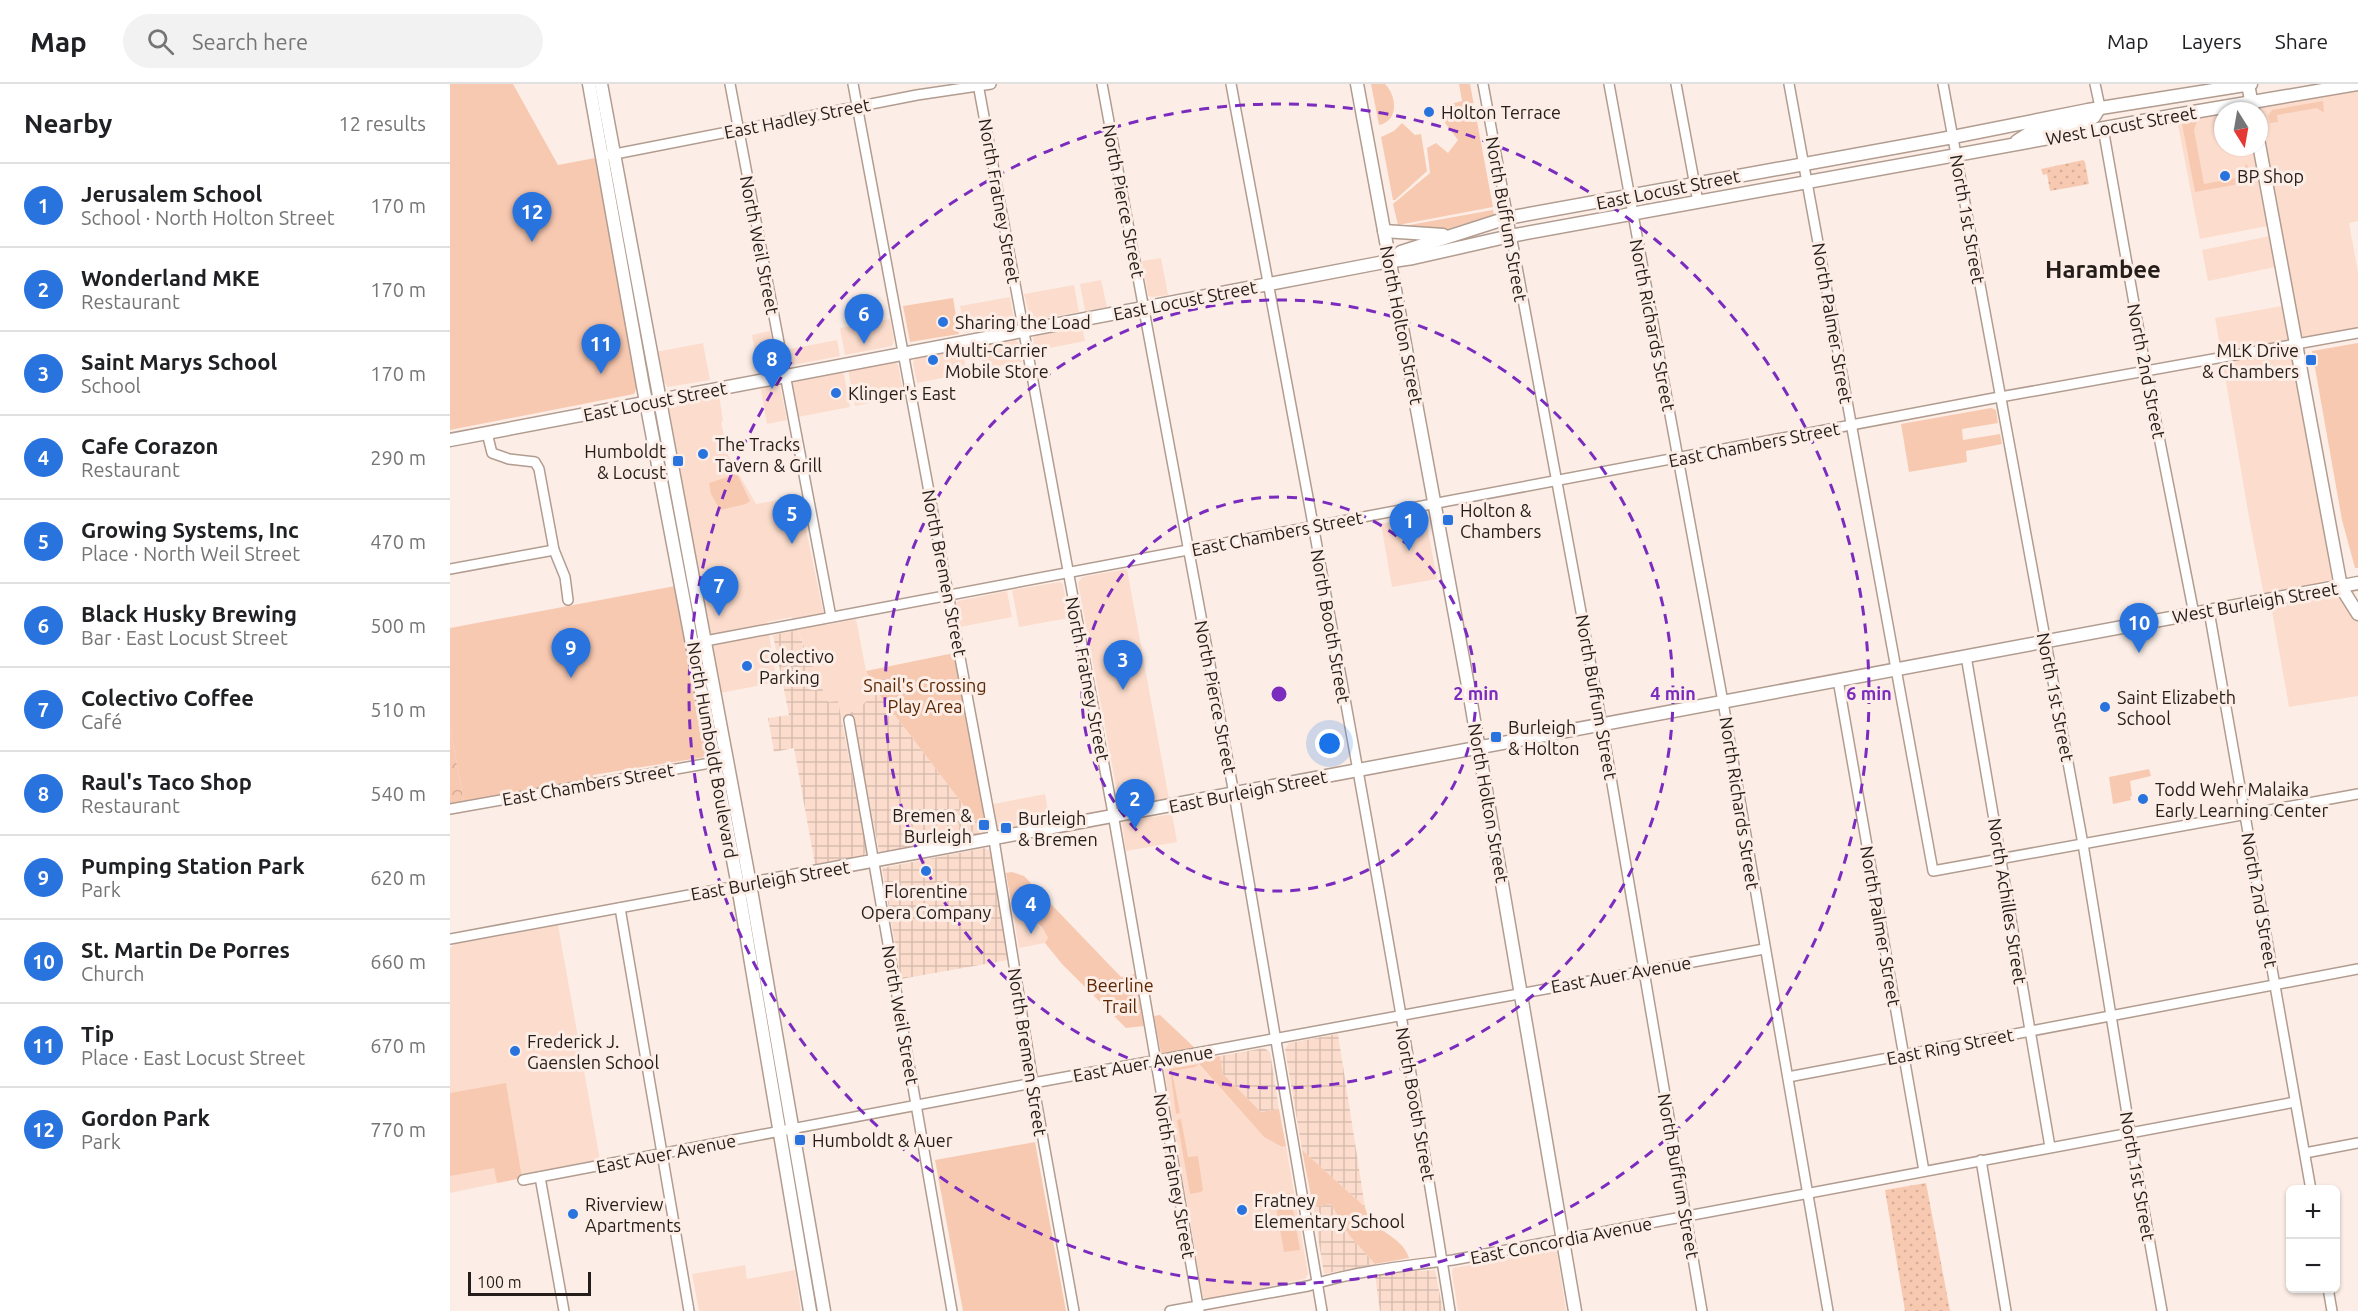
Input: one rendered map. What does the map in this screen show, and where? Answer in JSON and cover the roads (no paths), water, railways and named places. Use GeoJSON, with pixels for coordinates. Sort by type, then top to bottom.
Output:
{"type":"FeatureCollection","features":[{"type":"Feature","properties":{"kind":"main road","name":"North Humboldt Boulevard"},"geometry":{"type":"LineString","coordinates":[[588,84],[608,155],[660,400],[699,642],[786,1130],[824,1311]]}},
{"type":"Feature","properties":{"kind":"main road"},"geometry":{"type":"LineString","coordinates":[[601,84],[608,155]]}},
{"type":"Feature","properties":{"kind":"main road","name":"North Holton Street"},"geometry":{"type":"LineString","coordinates":[[1357,84],[1436,504],[1575,1311]]}},
{"type":"Feature","properties":{"kind":"main road"},"geometry":{"type":"LineString","coordinates":[[2249,84],[2251,102]]}},
{"type":"Feature","properties":{"kind":"main road","name":"West Locust Street"},"geometry":{"type":"LineString","coordinates":[[1953,137],[2100,108],[2249,84]]}},
{"type":"Feature","properties":{"kind":"main road","name":"West Locust Street"},"geometry":{"type":"LineString","coordinates":[[2268,103],[2358,84]]}},
{"type":"Feature","properties":{"kind":"main road"},"geometry":{"type":"LineString","coordinates":[[2103,128],[2104,122],[2112,112],[2166,103],[2173,97]]}},
{"type":"Feature","properties":{"kind":"main road"},"geometry":{"type":"LineString","coordinates":[[2010,145],[2031,132],[2086,122],[2094,117],[2100,108]]}},
{"type":"Feature","properties":{"kind":"main road","name":"West Locust Street"},"geometry":{"type":"LineString","coordinates":[[1956,154],[2103,128],[2214,112]]}},
{"type":"Feature","properties":{"kind":"main road","name":"East Locust Street"},"geometry":{"type":"LineString","coordinates":[[1390,261],[1401,252],[1507,218],[1953,137]]}},
{"type":"Feature","properties":{"kind":"main road","name":"East Locust Street"},"geometry":{"type":"LineString","coordinates":[[450,440],[1413,258],[1510,236],[1956,154]]}},
{"type":"Feature","properties":{"kind":"main road","name":"North Humboldt Boulevard"},"geometry":{"type":"LineString","coordinates":[[608,155],[646,403],[699,642]]}},
{"type":"Feature","properties":{"kind":"main road"},"geometry":{"type":"LineString","coordinates":[[2261,156],[2294,344],[2341,586],[2358,614]]}},
{"type":"Feature","properties":{"kind":"main road"},"geometry":{"type":"LineString","coordinates":[[1384,231],[1453,235]]}},
{"type":"Feature","properties":{"kind":"main road","name":"West Burleigh Street"},"geometry":{"type":"LineString","coordinates":[[2046,641],[2358,583]]}},
{"type":"Feature","properties":{"kind":"main road","name":"East Burleigh Street"},"geometry":{"type":"LineString","coordinates":[[744,885],[994,840],[2046,641]]}},
{"type":"Feature","properties":{"kind":"main road","name":"North Humboldt Boulevard"},"geometry":{"type":"LineString","coordinates":[[786,1130],[810,1311]]}},
{"type":"Feature","properties":{"kind":"street","name":"North Weil Street"},"geometry":{"type":"LineString","coordinates":[[730,84],[831,617]]}},
{"type":"Feature","properties":{"kind":"street","name":"North Bremen Street"},"geometry":{"type":"LineString","coordinates":[[853,84],[994,840],[1033,1083],[1074,1311]]}},
{"type":"Feature","properties":{"kind":"street","name":"East Hadley Street"},"geometry":{"type":"LineString","coordinates":[[608,155],[857,107],[991,84]]}},
{"type":"Feature","properties":{"kind":"street","name":"North Pierce Street"},"geometry":{"type":"LineString","coordinates":[[1102,84],[1234,794],[1322,1311]]}},
{"type":"Feature","properties":{"kind":"street","name":"North Booth Street"},"geometry":{"type":"LineString","coordinates":[[1231,84],[1358,771],[1450,1311]]}},
{"type":"Feature","properties":{"kind":"street","name":"North Buffum Street"},"geometry":{"type":"LineString","coordinates":[[1483,84],[1602,725],[1702,1311]]}},
{"type":"Feature","properties":{"kind":"street","name":"North Richards Street"},"geometry":{"type":"LineString","coordinates":[[1609,84],[1723,702],[1828,1311]]}},
{"type":"Feature","properties":{"kind":"street"},"geometry":{"type":"LineString","coordinates":[[1676,84],[1698,202]]}},
{"type":"Feature","properties":{"kind":"street","name":"North Palmer Street"},"geometry":{"type":"LineString","coordinates":[[1789,84],[1933,871],[2001,859]]}},
{"type":"Feature","properties":{"kind":"street","name":"North 1st Street"},"geometry":{"type":"LineString","coordinates":[[1943,84],[2083,844],[2162,1311]]}},
{"type":"Feature","properties":{"kind":"street"},"geometry":{"type":"LineString","coordinates":[[2096,84],[2100,108]]}},
{"type":"Feature","properties":{"kind":"street","name":"North Fratney Street"},"geometry":{"type":"LineString","coordinates":[[978,85],[1113,817],[1198,1308]]}},
{"type":"Feature","properties":{"kind":"street","name":"North 2nd Street"},"geometry":{"type":"LineString","coordinates":[[2103,128],[2146,371],[2194,614]]}},
{"type":"Feature","properties":{"kind":"street","name":"East Chambers Street"},"geometry":{"type":"LineString","coordinates":[[699,642],[2001,397],[2358,333]]}},
{"type":"Feature","properties":{"kind":"street"},"geometry":{"type":"LineString","coordinates":[[487,433],[492,453],[509,459],[535,462],[539,470],[554,550],[565,577],[568,600]]}},
{"type":"Feature","properties":{"kind":"street"},"geometry":{"type":"LineString","coordinates":[[450,569],[554,550]]}},
{"type":"Feature","properties":{"kind":"street","name":"North 2nd Street"},"geometry":{"type":"LineString","coordinates":[[2209,611],[2310,1185]]}},
{"type":"Feature","properties":{"kind":"street","name":"North Achilles Street"},"geometry":{"type":"LineString","coordinates":[[1966,656],[2050,1147]]}},
{"type":"Feature","properties":{"kind":"street","name":"North Palmer Street"},"geometry":{"type":"LineString","coordinates":[[1838,680],[1924,1171]]}},
{"type":"Feature","properties":{"kind":"street","name":"North Weil Street"},"geometry":{"type":"LineString","coordinates":[[849,720],[952,1311]]}},
{"type":"Feature","properties":{"kind":"street","name":"East Chambers Street"},"geometry":{"type":"LineString","coordinates":[[450,809],[721,761]]}},
{"type":"Feature","properties":{"kind":"street"},"geometry":{"type":"LineString","coordinates":[[2001,859],[2358,794]]}},
{"type":"Feature","properties":{"kind":"street","name":"East Burleigh Street"},"geometry":{"type":"LineString","coordinates":[[450,939],[744,885]]}},
{"type":"Feature","properties":{"kind":"street"},"geometry":{"type":"LineString","coordinates":[[620,908],[689,1311]]}},
{"type":"Feature","properties":{"kind":"street","name":"East Auer Avenue"},"geometry":{"type":"LineString","coordinates":[[523,1180],[1521,992],[1764,949]]}},
{"type":"Feature","properties":{"kind":"street","name":"East Ring Street"},"geometry":{"type":"LineString","coordinates":[[1788,1077],[2358,969]]}},
{"type":"Feature","properties":{"kind":"street","name":"East Concordia Avenue"},"geometry":{"type":"LineString","coordinates":[[1170,1311],[1198,1308],[1398,1266],[1443,1262],[2295,1102]]}},
{"type":"Feature","properties":{"kind":"street"},"geometry":{"type":"LineString","coordinates":[[2305,1153],[2358,1143]]}},
{"type":"Feature","properties":{"kind":"street"},"geometry":{"type":"LineString","coordinates":[[1981,1160],[2007,1311]]}},
{"type":"Feature","properties":{"kind":"street"},"geometry":{"type":"LineString","coordinates":[[540,1177],[564,1311]]}},
{"type":"Feature","properties":{"kind":"street"},"geometry":{"type":"LineString","coordinates":[[2329,1293],[2332,1311]]}},
{"type":"Feature","properties":{"kind":"place","name":"Holton Terrace"},"geometry":{"type":"Point","coordinates":[1429,112]}},
{"type":"Feature","properties":{"kind":"place","name":"BP Shop"},"geometry":{"type":"Point","coordinates":[2225,176]}},
{"type":"Feature","properties":{"kind":"place","name":"Gordon Park"},"geometry":{"type":"Point","coordinates":[532,242]}},
{"type":"Feature","properties":{"kind":"place","name":"Sharing the Load"},"geometry":{"type":"Point","coordinates":[943,322]}},
{"type":"Feature","properties":{"kind":"place","name":"Black Husky Brewing"},"geometry":{"type":"Point","coordinates":[864,344]}},
{"type":"Feature","properties":{"kind":"place","name":"Multi-Carrier Mobile Store"},"geometry":{"type":"Point","coordinates":[933,360]}},
{"type":"Feature","properties":{"kind":"place","name":"MLK Drive & Chambers"},"geometry":{"type":"Point","coordinates":[2311,360]}},
{"type":"Feature","properties":{"kind":"place","name":"Tip"},"geometry":{"type":"Point","coordinates":[601,374]}},
{"type":"Feature","properties":{"kind":"place","name":"Raul's Taco Shop"},"geometry":{"type":"Point","coordinates":[772,389]}},
{"type":"Feature","properties":{"kind":"place","name":"Klinger's East"},"geometry":{"type":"Point","coordinates":[836,393]}},
{"type":"Feature","properties":{"kind":"place","name":"The Tracks Tavern & Grill"},"geometry":{"type":"Point","coordinates":[703,454]}},
{"type":"Feature","properties":{"kind":"place","name":"Humboldt & Locust"},"geometry":{"type":"Point","coordinates":[678,461]}},
{"type":"Feature","properties":{"kind":"place","name":"Holton & Chambers"},"geometry":{"type":"Point","coordinates":[1448,520]}},
{"type":"Feature","properties":{"kind":"place","name":"Growing Systems, Inc"},"geometry":{"type":"Point","coordinates":[792,544]}},
{"type":"Feature","properties":{"kind":"place","name":"Jerusalem School"},"geometry":{"type":"Point","coordinates":[1409,551]}},
{"type":"Feature","properties":{"kind":"place","name":"Colectivo Coffee"},"geometry":{"type":"Point","coordinates":[719,616]}},
{"type":"Feature","properties":{"kind":"place","name":"St. Martin De Porres"},"geometry":{"type":"Point","coordinates":[2139,653]}},
{"type":"Feature","properties":{"kind":"place","name":"Colectivo Parking"},"geometry":{"type":"Point","coordinates":[747,666]}},
{"type":"Feature","properties":{"kind":"place","name":"Pumping Station Park"},"geometry":{"type":"Point","coordinates":[571,678]}},
{"type":"Feature","properties":{"kind":"place","name":"Saint Marys School"},"geometry":{"type":"Point","coordinates":[1123,690]}},
{"type":"Feature","properties":{"kind":"place","name":"Saint Elizabeth School"},"geometry":{"type":"Point","coordinates":[2105,707]}},
{"type":"Feature","properties":{"kind":"place","name":"Burleigh & Holton"},"geometry":{"type":"Point","coordinates":[1496,737]}},
{"type":"Feature","properties":{"kind":"place","name":"Todd Wehr Malaika Early Learning Center"},"geometry":{"type":"Point","coordinates":[2143,799]}},
{"type":"Feature","properties":{"kind":"place","name":"Bremen & Burleigh"},"geometry":{"type":"Point","coordinates":[984,825]}},
{"type":"Feature","properties":{"kind":"place","name":"Burleigh & Bremen"},"geometry":{"type":"Point","coordinates":[1006,828]}},
{"type":"Feature","properties":{"kind":"place","name":"Wonderland MKE"},"geometry":{"type":"Point","coordinates":[1135,829]}},
{"type":"Feature","properties":{"kind":"place","name":"Florentine Opera Company"},"geometry":{"type":"Point","coordinates":[926,871]}},
{"type":"Feature","properties":{"kind":"place","name":"Cafe Corazon"},"geometry":{"type":"Point","coordinates":[1031,934]}},
{"type":"Feature","properties":{"kind":"place","name":"Frederick J. Gaenslen School"},"geometry":{"type":"Point","coordinates":[515,1051]}},
{"type":"Feature","properties":{"kind":"place","name":"Humboldt & Auer"},"geometry":{"type":"Point","coordinates":[800,1140]}},
{"type":"Feature","properties":{"kind":"place","name":"Fratney Elementary School"},"geometry":{"type":"Point","coordinates":[1242,1210]}},
{"type":"Feature","properties":{"kind":"place","name":"Riverview Apartments"},"geometry":{"type":"Point","coordinates":[573,1214]}},
{"type":"Feature","properties":{"kind":"district","name":"Harambee"},"geometry":{"type":"Point","coordinates":[2103,269]}},
{"type":"Feature","properties":{"kind":"park label","name":"Snail's Crossing Play Area"},"geometry":{"type":"Point","coordinates":[925,695]}},
{"type":"Feature","properties":{"kind":"park label","name":"Beerline Trail"},"geometry":{"type":"Point","coordinates":[1120,995]}}]}
